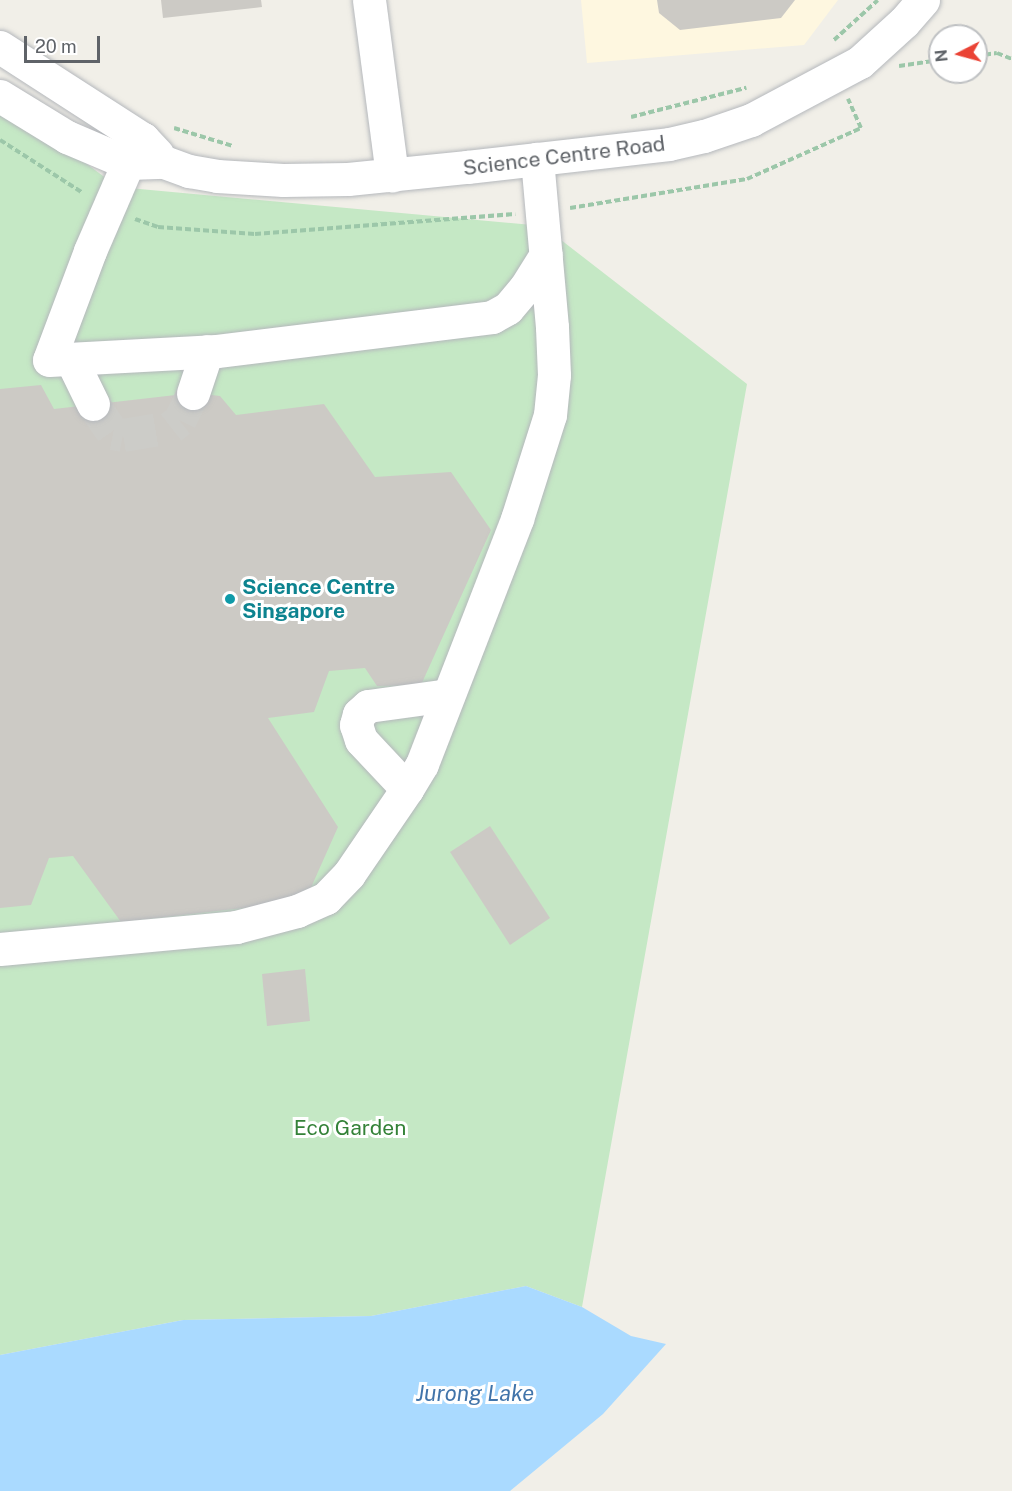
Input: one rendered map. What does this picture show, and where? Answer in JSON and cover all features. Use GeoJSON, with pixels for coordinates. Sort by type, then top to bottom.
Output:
{"type":"FeatureCollection","features":[{"type":"Feature","properties":{"kind":"street"},"geometry":{"type":"LineString","coordinates":[[369,0],[392,175]]}},
{"type":"Feature","properties":{"kind":"street","name":"Science Centre Road"},"geometry":{"type":"LineString","coordinates":[[0,47],[189,171],[241,179],[348,179],[669,144],[704,136],[751,120],[860,62],[904,22],[923,0]]}},
{"type":"Feature","properties":{"kind":"street","name":"Science Centre Road"},"geometry":{"type":"LineString","coordinates":[[0,96],[67,137],[150,147]]}},
{"type":"Feature","properties":{"kind":"street"},"geometry":{"type":"LineString","coordinates":[[150,147],[90,251],[49,360],[207,351],[492,317],[508,308],[525,288],[546,255]]}},
{"type":"Feature","properties":{"kind":"street"},"geometry":{"type":"LineString","coordinates":[[0,948],[236,927],[297,911],[326,898],[349,874],[407,789],[422,764],[517,519],[550,415],[553,357],[537,159]]}},
{"type":"Feature","properties":{"kind":"street"},"geometry":{"type":"LineString","coordinates":[[193,393],[207,351]]}},
{"type":"Feature","properties":{"kind":"street"},"geometry":{"type":"LineString","coordinates":[[71,358],[93,405]]}},
{"type":"Feature","properties":{"kind":"street"},"geometry":{"type":"LineString","coordinates":[[407,789],[361,740],[356,725],[359,714],[368,705],[448,695]]}},
{"type":"Feature","properties":{"kind":"path"},"geometry":{"type":"LineString","coordinates":[[824,46],[834,41],[878,0]]}},
{"type":"Feature","properties":{"kind":"path"},"geometry":{"type":"LineString","coordinates":[[988,54],[998,53],[1012,59]]}},
{"type":"Feature","properties":{"kind":"path"},"geometry":{"type":"LineString","coordinates":[[620,118],[752,86]]}},
{"type":"Feature","properties":{"kind":"path"},"geometry":{"type":"LineString","coordinates":[[150,147],[237,147]]}},
{"type":"Feature","properties":{"kind":"shaded area"},"geometry":{"type":"Polygon","coordinates":[[[581,0],[838,0],[804,45],[587,63],[581,0]]]}},
{"type":"Feature","properties":{"kind":"green space","name":"Eco Garden"},"geometry":{"type":"Polygon","coordinates":[[[0,100],[118,187],[543,226],[747,384],[582,1307],[526,1286],[371,1316],[183,1320],[0,1355],[0,100]]]}},
{"type":"Feature","properties":{"kind":"water","name":"Jurong Lake"},"geometry":{"type":"Polygon","coordinates":[[[526,1286],[582,1307],[631,1336],[666,1344],[603,1414],[510,1491],[0,1491],[0,1355],[183,1320],[371,1316],[526,1286]]]}},
{"type":"Feature","properties":{"kind":"building"},"geometry":{"type":"Polygon","coordinates":[[[161,0],[261,0],[262,7],[163,18],[161,0]]]}},
{"type":"Feature","properties":{"kind":"building"},"geometry":{"type":"Polygon","coordinates":[[[657,0],[795,0],[781,18],[680,30],[659,13],[657,0]]]}},
{"type":"Feature","properties":{"kind":"building","name":"Science Centre Singapore"},"geometry":{"type":"Polygon","coordinates":[[[41,385],[54,409],[193,393],[220,396],[236,415],[324,404],[375,477],[451,472],[491,530],[421,685],[377,686],[365,668],[329,671],[314,712],[268,718],[338,827],[305,901],[121,922],[73,856],[49,858],[31,905],[0,908],[0,389],[41,385]]]}},
{"type":"Feature","properties":{"kind":"building"},"geometry":{"type":"Polygon","coordinates":[[[490,826],[550,918],[510,945],[450,852],[490,826]]]}},
{"type":"Feature","properties":{"kind":"building"},"geometry":{"type":"Polygon","coordinates":[[[305,969],[310,1021],[267,1026],[262,974],[305,969]]]}},
{"type":"Feature","properties":{"kind":"tunnel"},"geometry":{"type":"LineString","coordinates":[[93,404],[113,433],[123,435],[171,427],[180,420],[193,393]]}},
{"type":"Feature","properties":{"kind":"place","name":"Science Centre Singapore"},"geometry":{"type":"Point","coordinates":[230,599]}}]}
